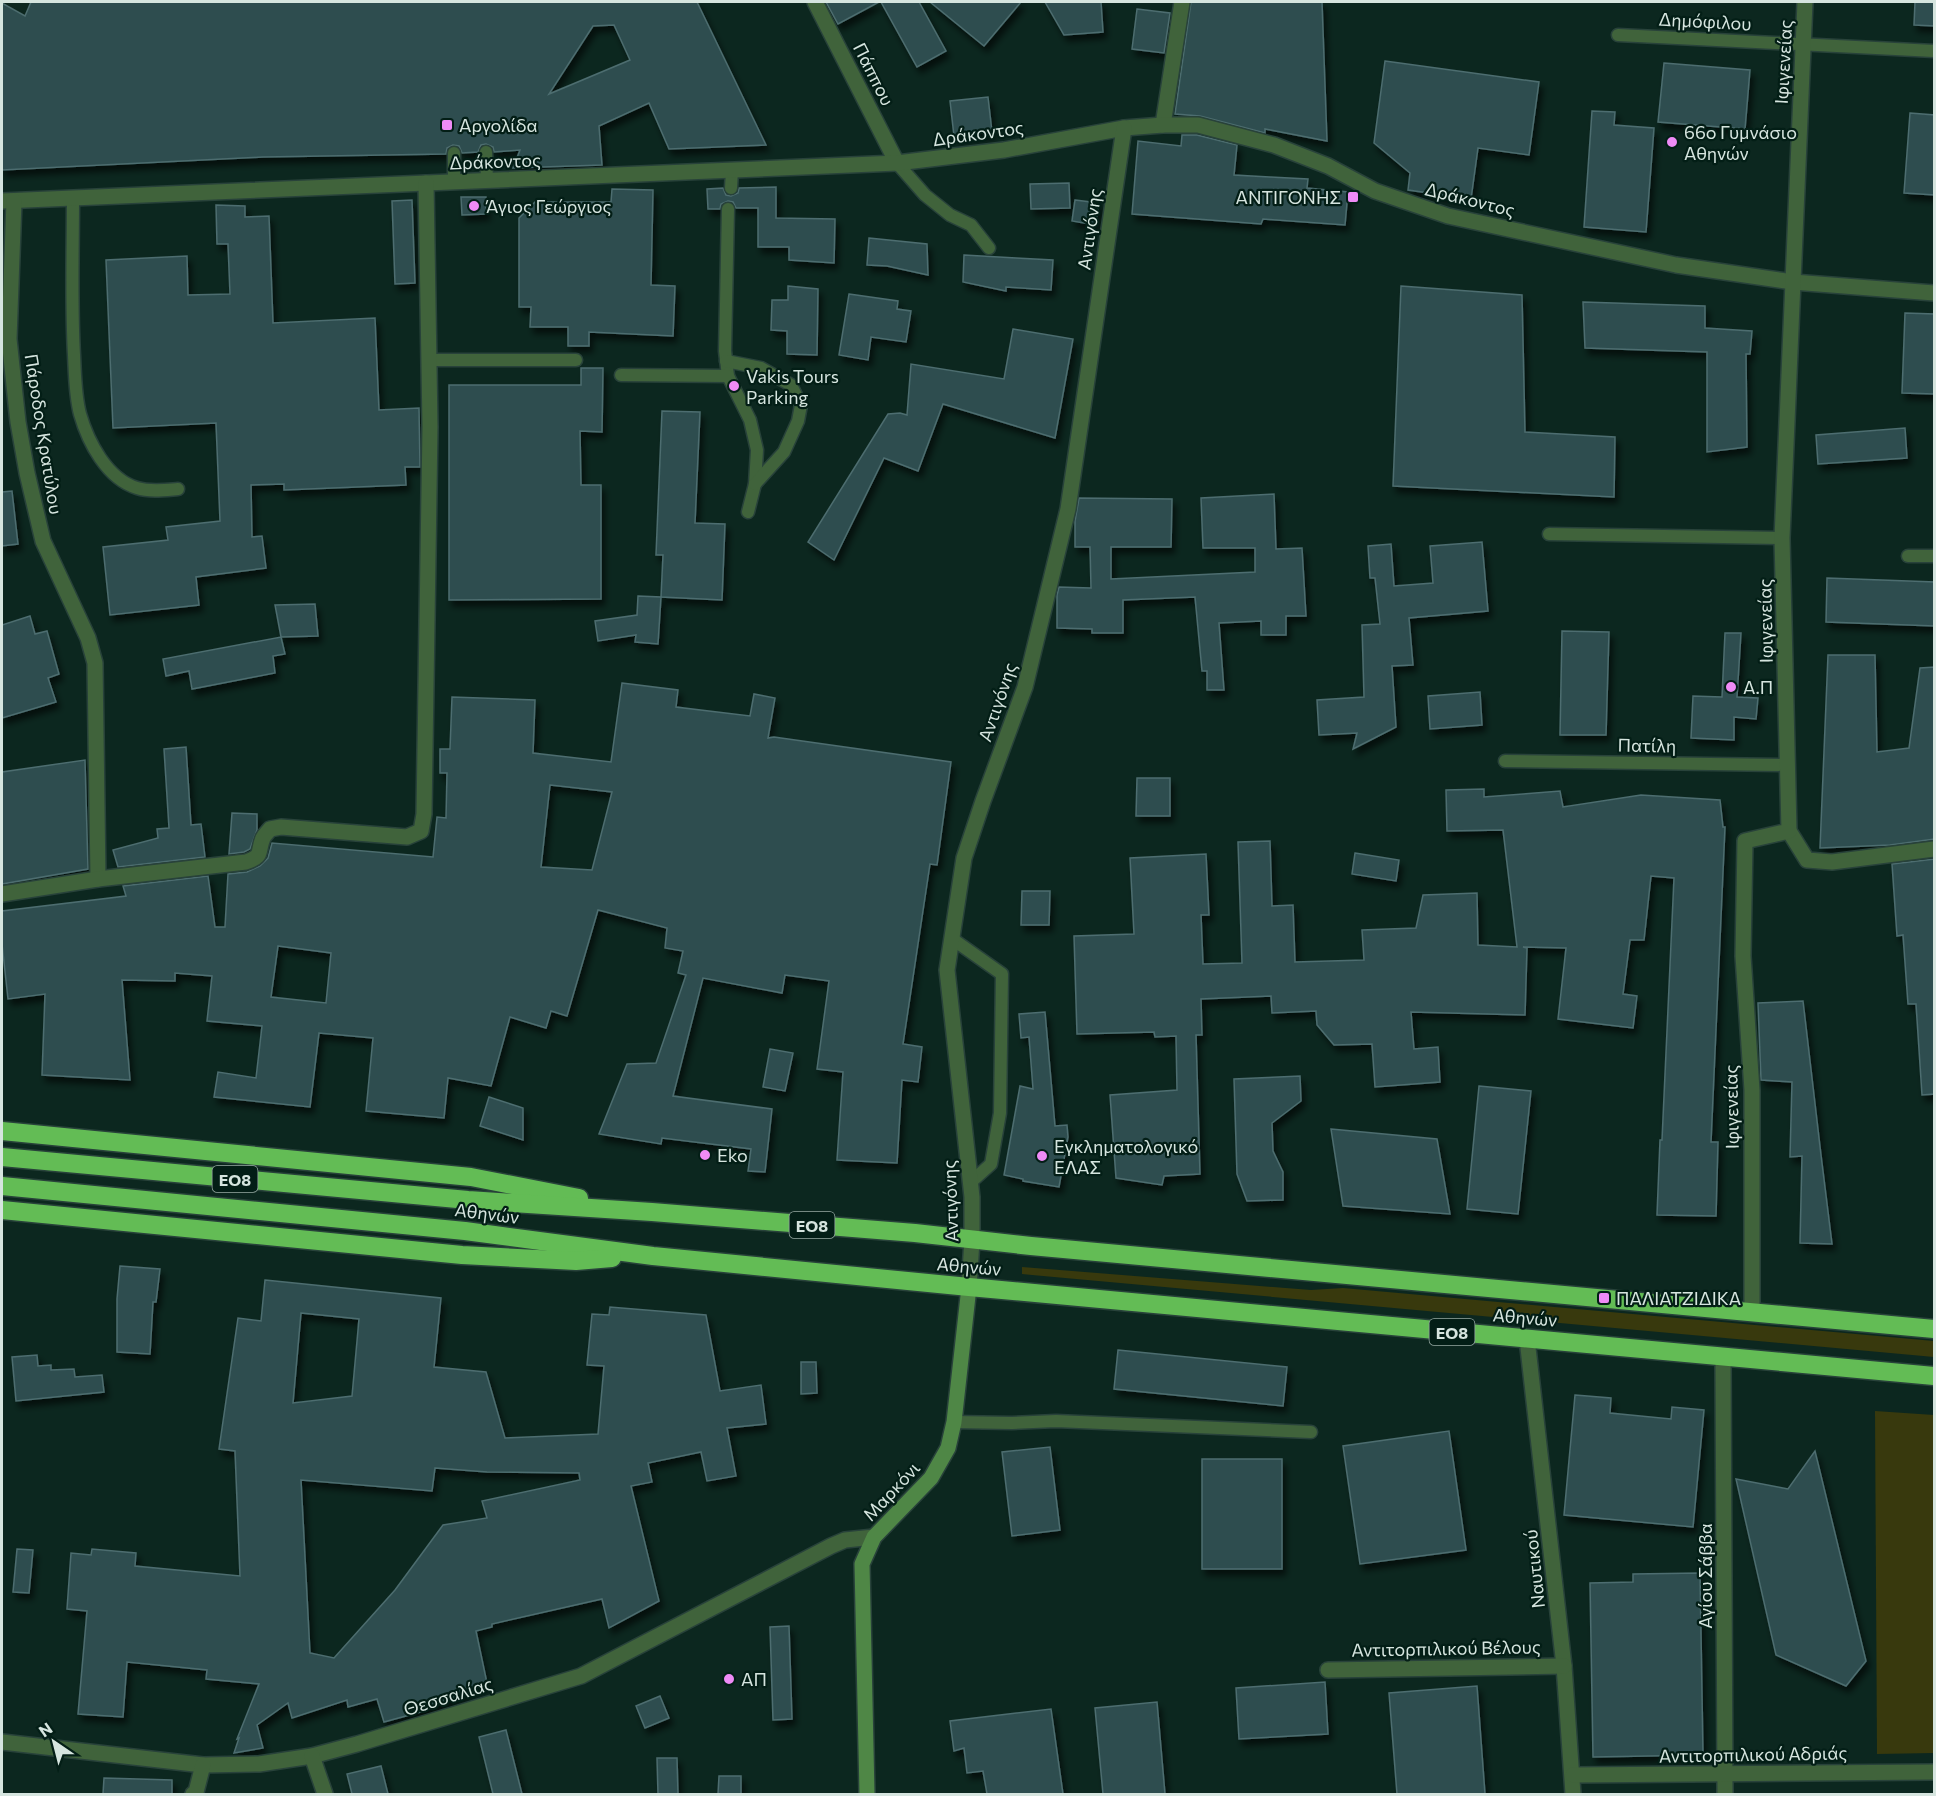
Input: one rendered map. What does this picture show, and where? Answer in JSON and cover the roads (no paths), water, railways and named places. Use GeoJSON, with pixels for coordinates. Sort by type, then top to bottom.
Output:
{"type":"FeatureCollection","features":[{"type":"Feature","properties":{"kind":"highway"},"geometry":{"type":"LineString","coordinates":[[2,1131],[471,1177],[652,1212]]}},
{"type":"Feature","properties":{"kind":"highway","name":"Αθηνών"},"geometry":{"type":"LineString","coordinates":[[2,1157],[468,1200],[915,1233],[1935,1329]]}},
{"type":"Feature","properties":{"kind":"highway","name":"Αθηνών"},"geometry":{"type":"LineString","coordinates":[[2,1186],[465,1231],[653,1256],[1935,1376]]}},
{"type":"Feature","properties":{"kind":"highway"},"geometry":{"type":"LineString","coordinates":[[2,1210],[462,1255],[576,1261],[653,1256]]}},
{"type":"Feature","properties":{"kind":"street","name":"Πάππου"},"geometry":{"type":"LineString","coordinates":[[816,2],[897,163]]}},
{"type":"Feature","properties":{"kind":"street"},"geometry":{"type":"LineString","coordinates":[[1163,125],[1182,2]]}},
{"type":"Feature","properties":{"kind":"street","name":"Ιφιγενείας"},"geometry":{"type":"LineString","coordinates":[[1752,1312],[1752,1090],[1743,956],[1745,841],[1789,831],[1782,537],[1805,2]]}},
{"type":"Feature","properties":{"kind":"street","name":"Δράκοντος"},"geometry":{"type":"LineString","coordinates":[[8,201],[897,163],[1004,150],[1124,128],[1198,125],[1274,145],[1328,166],[1375,191],[1448,216],[1676,265],[1793,282],[1935,293]]}},
{"type":"Feature","properties":{"kind":"street","name":"Αντιγόνης"},"geometry":{"type":"LineString","coordinates":[[969,1287],[972,1240],[971,1182],[947,970],[951,938],[964,858],[1025,687],[1068,510],[1124,128]]}},
{"type":"Feature","properties":{"kind":"street"},"geometry":{"type":"LineString","coordinates":[[2,894],[98,879],[246,862],[256,859],[261,851],[263,838],[270,829],[281,827],[407,837],[421,831],[424,814],[430,427],[426,183]]}},
{"type":"Feature","properties":{"kind":"street","name":"Πάροδος Κρατύλου"},"geometry":{"type":"LineString","coordinates":[[8,201],[9,339],[20,432],[43,541],[87,638],[95,663],[98,879]]}},
{"type":"Feature","properties":{"kind":"street"},"geometry":{"type":"LineString","coordinates":[[1789,831],[1807,860],[1832,862],[1935,849]]}},
{"type":"Feature","properties":{"kind":"street","name":"Μαρκόνι"},"geometry":{"type":"LineString","coordinates":[[867,1794],[861,1573],[866,1553],[874,1537],[931,1478],[948,1448],[954,1422],[969,1287]]}},
{"type":"Feature","properties":{"kind":"street","name":"Ναυτικού"},"geometry":{"type":"LineString","coordinates":[[1527,1339],[1564,1666],[1573,1794]]}},
{"type":"Feature","properties":{"kind":"street","name":"Αγίου Σάββα"},"geometry":{"type":"LineString","coordinates":[[1724,1357],[1725,1794]]}},
{"type":"Feature","properties":{"kind":"street","name":"Θεσσαλίας"},"geometry":{"type":"LineString","coordinates":[[2,1742],[203,1765],[258,1764],[312,1756],[581,1676],[831,1546],[845,1540],[874,1537]]}},
{"type":"Feature","properties":{"kind":"street","name":"Αντιτορπιλικού Βέλους"},"geometry":{"type":"LineString","coordinates":[[1328,1670],[1564,1666]]}},
{"type":"Feature","properties":{"kind":"street"},"geometry":{"type":"LineString","coordinates":[[312,1756],[325,1794]]}},
{"type":"Feature","properties":{"kind":"street"},"geometry":{"type":"LineString","coordinates":[[193,1794],[196,1792],[203,1765]]}},
{"type":"Feature","properties":{"kind":"street","name":"Αντιτορπιλικού Αδριάς"},"geometry":{"type":"LineString","coordinates":[[1572,1775],[1935,1772]]}},
{"type":"Feature","properties":{"kind":"lane","name":"Δημόφιλου"},"geometry":{"type":"LineString","coordinates":[[1618,35],[1935,51]]}},
{"type":"Feature","properties":{"kind":"lane"},"geometry":{"type":"LineString","coordinates":[[486,152],[487,181]]}},
{"type":"Feature","properties":{"kind":"lane"},"geometry":{"type":"LineString","coordinates":[[454,153],[454,182]]}},
{"type":"Feature","properties":{"kind":"lane"},"geometry":{"type":"LineString","coordinates":[[897,163],[925,195],[950,215],[971,225],[989,248]]}},
{"type":"Feature","properties":{"kind":"lane"},"geometry":{"type":"LineString","coordinates":[[731,188],[732,170]]}},
{"type":"Feature","properties":{"kind":"lane"},"geometry":{"type":"LineString","coordinates":[[73,198],[72,314],[75,383],[80,414],[100,458],[118,477],[136,488],[178,489]]}},
{"type":"Feature","properties":{"kind":"lane"},"geometry":{"type":"LineString","coordinates":[[728,209],[724,351],[728,376],[750,420],[758,450],[755,484],[748,512]]}},
{"type":"Feature","properties":{"kind":"lane"},"geometry":{"type":"LineString","coordinates":[[429,360],[576,360]]}},
{"type":"Feature","properties":{"kind":"lane"},"geometry":{"type":"LineString","coordinates":[[726,361],[761,368],[791,385],[801,405],[798,421],[784,452],[755,484]]}},
{"type":"Feature","properties":{"kind":"lane"},"geometry":{"type":"LineString","coordinates":[[621,375],[728,376]]}},
{"type":"Feature","properties":{"kind":"lane"},"geometry":{"type":"LineString","coordinates":[[1549,534],[1782,537]]}},
{"type":"Feature","properties":{"kind":"lane"},"geometry":{"type":"LineString","coordinates":[[1908,555],[1935,556]]}},
{"type":"Feature","properties":{"kind":"lane","name":"Πατίλη"},"geometry":{"type":"LineString","coordinates":[[1505,761],[1788,765]]}},
{"type":"Feature","properties":{"kind":"lane"},"geometry":{"type":"LineString","coordinates":[[951,938],[1002,974],[1000,1113],[991,1164],[971,1182]]}},
{"type":"Feature","properties":{"kind":"lane"},"geometry":{"type":"LineString","coordinates":[[954,1422],[1056,1421],[1311,1432]]}},
{"type":"Feature","properties":{"kind":"place","name":"Αργολίδα"},"geometry":{"type":"Point","coordinates":[447,125]}},
{"type":"Feature","properties":{"kind":"place","name":"66ο Γυμνάσιο Αθηνών"},"geometry":{"type":"Point","coordinates":[1672,142]}},
{"type":"Feature","properties":{"kind":"place","name":"ΑΝΤΙΓΟΝΗΣ"},"geometry":{"type":"Point","coordinates":[1353,197]}},
{"type":"Feature","properties":{"kind":"place","name":"Άγιος Γεώργιος"},"geometry":{"type":"Point","coordinates":[474,206]}},
{"type":"Feature","properties":{"kind":"place","name":"Vakis Tours Parking"},"geometry":{"type":"Point","coordinates":[734,386]}},
{"type":"Feature","properties":{"kind":"place","name":"Α.Π"},"geometry":{"type":"Point","coordinates":[1731,687]}},
{"type":"Feature","properties":{"kind":"place","name":"Eko"},"geometry":{"type":"Point","coordinates":[705,1155]}},
{"type":"Feature","properties":{"kind":"place","name":"Εγκληματολογικό ΕΛΑΣ"},"geometry":{"type":"Point","coordinates":[1042,1156]}},
{"type":"Feature","properties":{"kind":"place","name":"ΠΑΛΙΑΤΖΙΔΙΚΑ"},"geometry":{"type":"Point","coordinates":[1604,1298]}},
{"type":"Feature","properties":{"kind":"place","name":"ΑΠ"},"geometry":{"type":"Point","coordinates":[729,1679]}}]}
